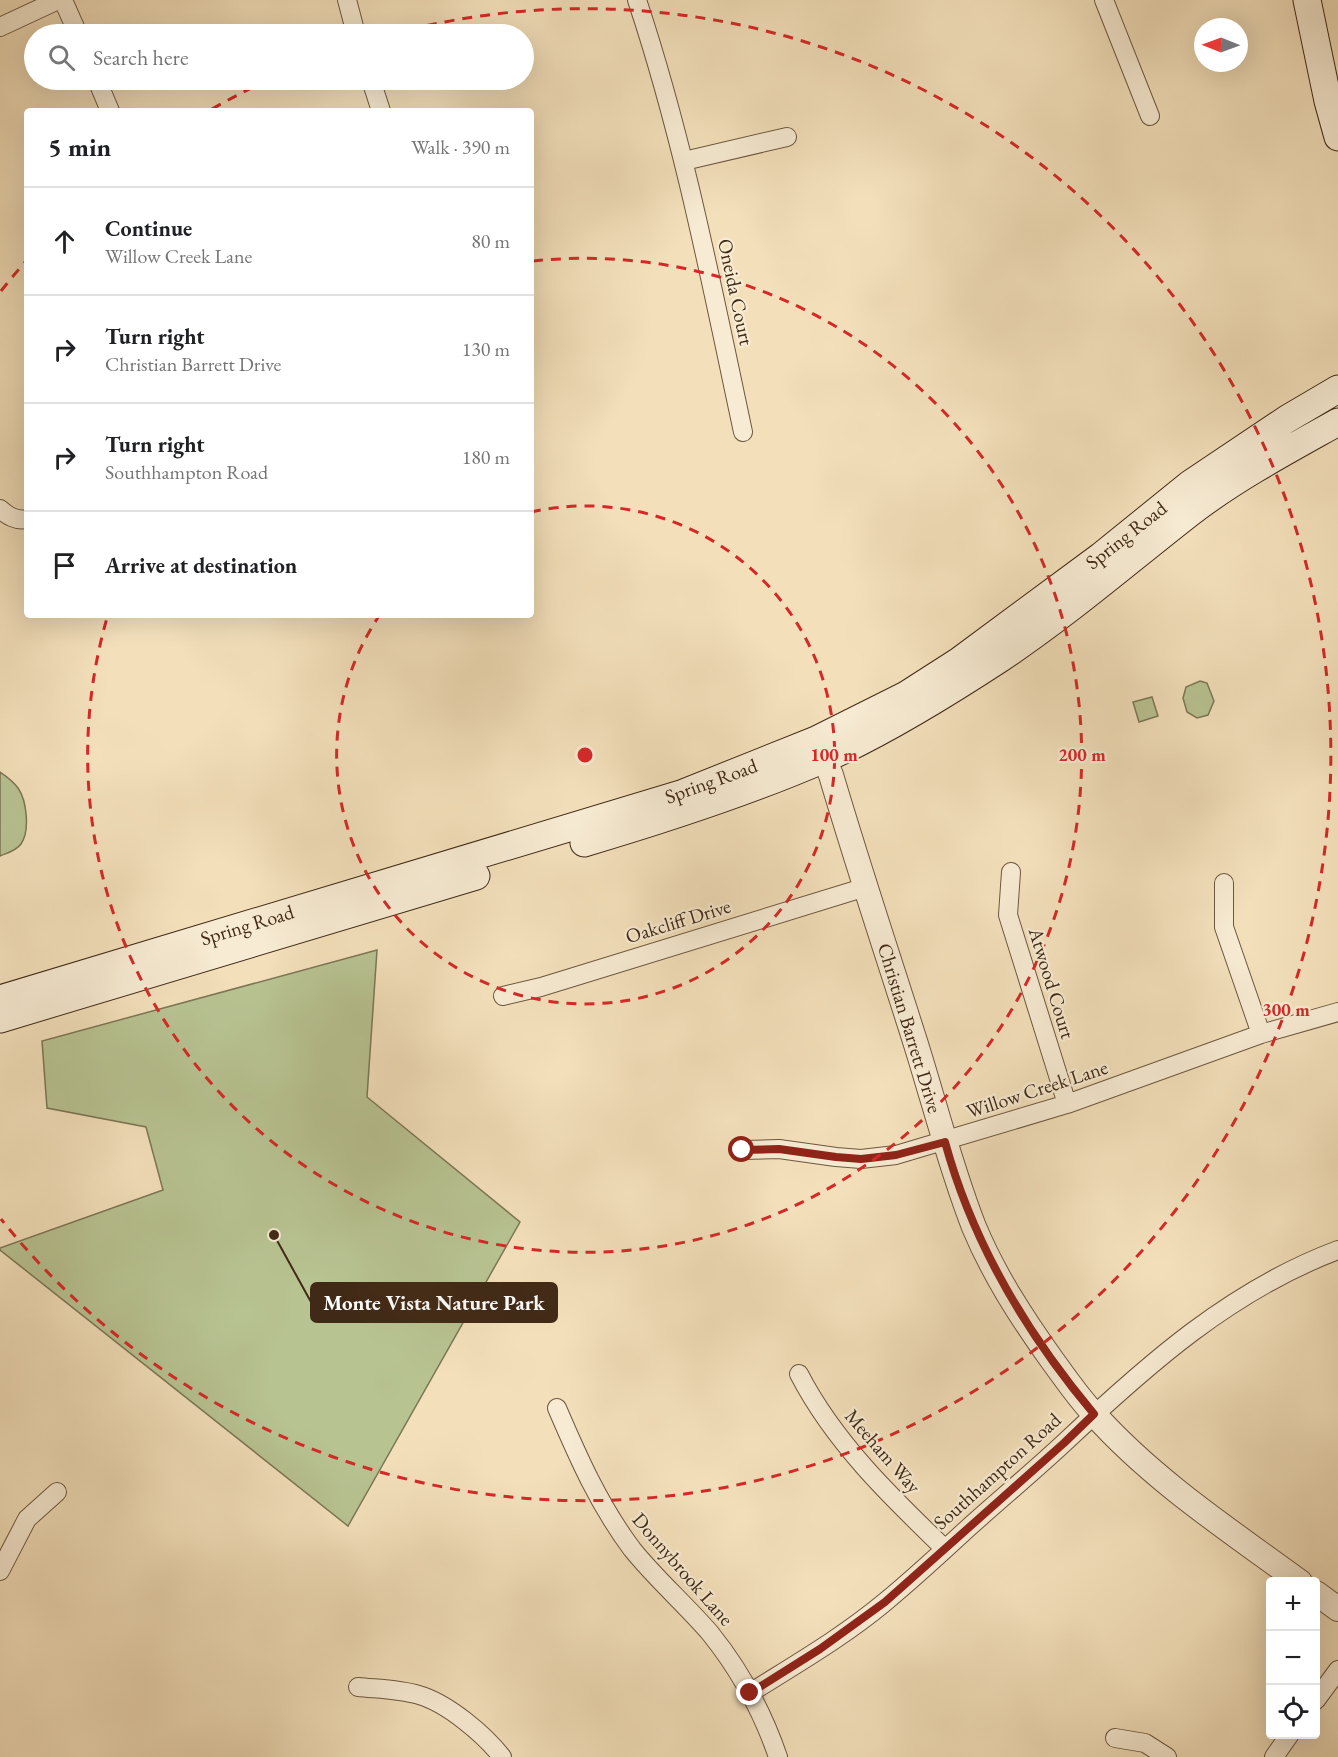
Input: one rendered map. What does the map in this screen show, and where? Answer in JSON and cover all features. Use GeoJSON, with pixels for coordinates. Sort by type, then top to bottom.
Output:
{"type":"FeatureCollection","features":[{"type":"Feature","properties":{"kind":"main road"},"geometry":{"type":"LineString","coordinates":[[1307,0],[1338,138]]}},
{"type":"Feature","properties":{"kind":"main road","name":"Spring Road"},"geometry":{"type":"LineString","coordinates":[[0,1019],[663,820],[745,790],[821,749],[959,661],[1101,556],[1217,464],[1338,389]]}},
{"type":"Feature","properties":{"kind":"main road","name":"Spring Road"},"geometry":{"type":"LineString","coordinates":[[0,999],[681,794],[821,749],[934,700],[1003,657],[1107,580],[1192,511],[1266,462],[1338,422]]}},
{"type":"Feature","properties":{"kind":"street"},"geometry":{"type":"LineString","coordinates":[[0,27],[58,0]]}},
{"type":"Feature","properties":{"kind":"street"},"geometry":{"type":"LineString","coordinates":[[63,0],[74,24]]}},
{"type":"Feature","properties":{"kind":"street"},"geometry":{"type":"LineString","coordinates":[[346,0],[353,24]]}},
{"type":"Feature","properties":{"kind":"street","name":"Oneida Court"},"geometry":{"type":"LineString","coordinates":[[637,0],[684,161],[743,432]]}},
{"type":"Feature","properties":{"kind":"street"},"geometry":{"type":"LineString","coordinates":[[1104,0],[1150,116]]}},
{"type":"Feature","properties":{"kind":"street"},"geometry":{"type":"LineString","coordinates":[[101,90],[109,108]]}},
{"type":"Feature","properties":{"kind":"street"},"geometry":{"type":"LineString","coordinates":[[374,90],[380,108]]}},
{"type":"Feature","properties":{"kind":"street"},"geometry":{"type":"LineString","coordinates":[[684,161],[787,137]]}},
{"type":"Feature","properties":{"kind":"street"},"geometry":{"type":"LineString","coordinates":[[0,509],[7,516],[24,520]]}},
{"type":"Feature","properties":{"kind":"street","name":"Christian Barrett Drive"},"geometry":{"type":"LineString","coordinates":[[821,749],[952,1168],[975,1228],[997,1275],[1024,1321],[1094,1414],[1159,1477],[1295,1577]]}},
{"type":"Feature","properties":{"kind":"street","name":"Atwood Court"},"geometry":{"type":"LineString","coordinates":[[1011,872],[1008,915],[1067,1104]]}},
{"type":"Feature","properties":{"kind":"street"},"geometry":{"type":"LineString","coordinates":[[1224,883],[1224,927],[1261,1034]]}},
{"type":"Feature","properties":{"kind":"street","name":"Oakcliff Drive"},"geometry":{"type":"LineString","coordinates":[[503,996],[541,987],[866,887]]}},
{"type":"Feature","properties":{"kind":"street","name":"Willow Creek Lane"},"geometry":{"type":"LineString","coordinates":[[742,1150],[779,1149],[861,1159],[896,1155],[1067,1104],[1165,1071],[1261,1034],[1338,1012]]}},
{"type":"Feature","properties":{"kind":"street","name":"Southhampton Road"},"geometry":{"type":"LineString","coordinates":[[750,1693],[842,1635],[885,1602],[1179,1340],[1250,1291],[1338,1250]]}},
{"type":"Feature","properties":{"kind":"street","name":"Meeham Way"},"geometry":{"type":"LineString","coordinates":[[800,1374],[825,1419],[901,1506],[945,1549]]}},
{"type":"Feature","properties":{"kind":"street","name":"Donnybrook Lane"},"geometry":{"type":"LineString","coordinates":[[557,1407],[586,1475],[618,1529],[662,1585],[708,1631],[723,1650],[750,1693],[778,1757]]}},
{"type":"Feature","properties":{"kind":"street"},"geometry":{"type":"LineString","coordinates":[[0,1571],[27,1519],[57,1492]]}},
{"type":"Feature","properties":{"kind":"street"},"geometry":{"type":"LineString","coordinates":[[1320,1596],[1338,1609]]}},
{"type":"Feature","properties":{"kind":"street"},"geometry":{"type":"LineString","coordinates":[[1320,1695],[1338,1670]]}},
{"type":"Feature","properties":{"kind":"street"},"geometry":{"type":"LineString","coordinates":[[358,1687],[392,1689],[420,1695],[435,1702],[461,1719],[502,1757]]}},
{"type":"Feature","properties":{"kind":"street"},"geometry":{"type":"LineString","coordinates":[[1115,1738],[1145,1743],[1167,1757]]}},
{"type":"Feature","properties":{"kind":"street"},"geometry":{"type":"LineString","coordinates":[[1274,1757],[1287,1739]]}},
{"type":"Feature","properties":{"kind":"green space"},"geometry":{"type":"Polygon","coordinates":[[[1200,681],[1207,683],[1214,701],[1208,715],[1197,718],[1187,712],[1183,698],[1186,687],[1200,681]]]}},
{"type":"Feature","properties":{"kind":"green space"},"geometry":{"type":"Polygon","coordinates":[[[1152,697],[1158,716],[1139,722],[1133,702],[1152,697]]]}},
{"type":"Feature","properties":{"kind":"green space"},"geometry":{"type":"Polygon","coordinates":[[[0,772],[14,783],[21,794],[25,808],[26,832],[19,846],[0,856],[0,772]]]}},
{"type":"Feature","properties":{"kind":"green space"},"geometry":{"type":"Polygon","coordinates":[[[377,950],[367,1097],[520,1222],[348,1526],[0,1248],[163,1190],[146,1127],[47,1108],[42,1041],[377,950]]]}},
{"type":"Feature","properties":{"kind":"place","name":"Monte Vista Nature Park"},"geometry":{"type":"Point","coordinates":[274,1235]}},
{"type":"Feature","properties":{"kind":"route"},"geometry":{"type":"LineString","coordinates":[[742,1150],[779,1149],[861,1159],[896,1155],[945,1142],[952,1168],[987,1256],[1024,1321],[1094,1414],[885,1602],[842,1635],[750,1693]]}}]}
